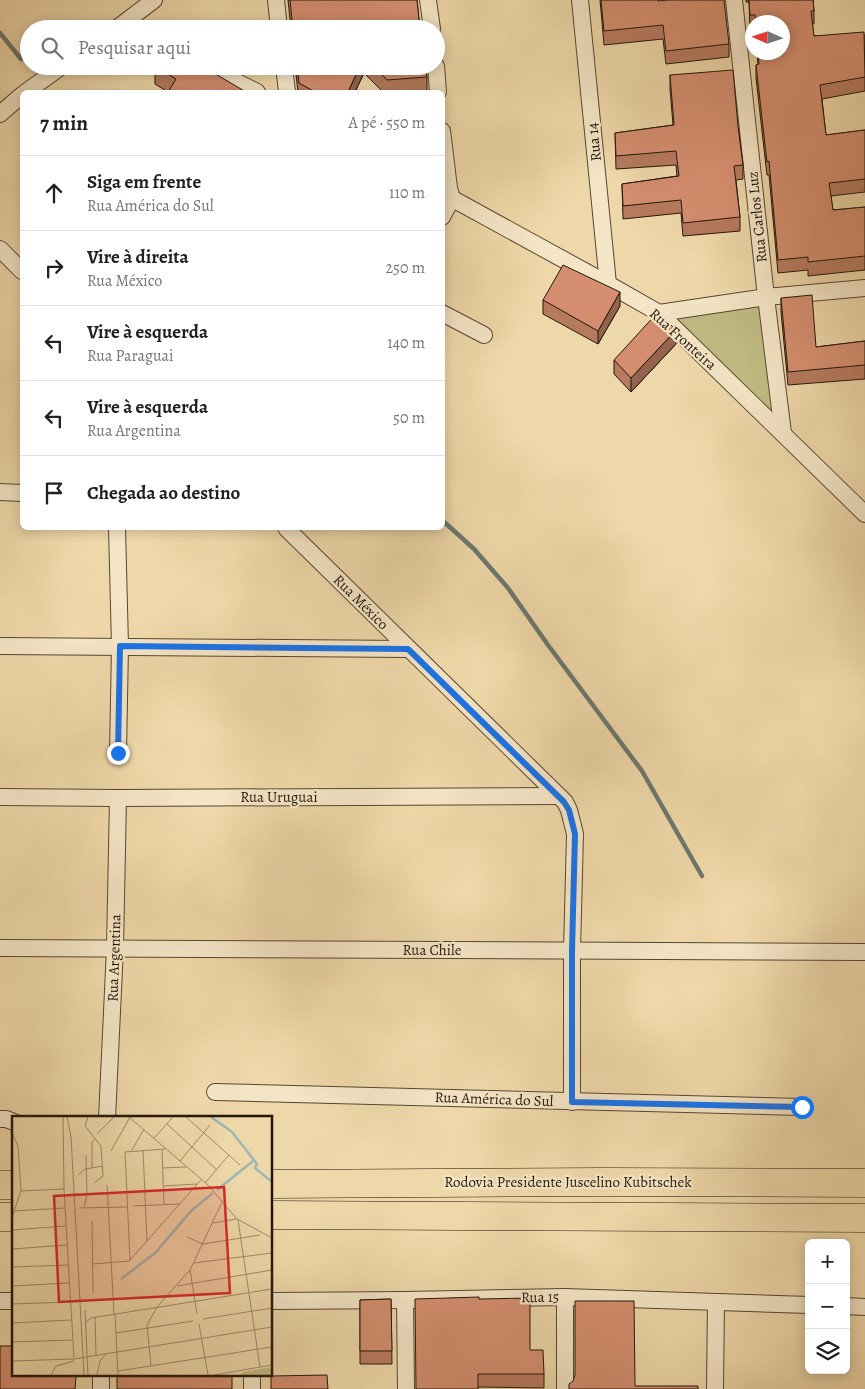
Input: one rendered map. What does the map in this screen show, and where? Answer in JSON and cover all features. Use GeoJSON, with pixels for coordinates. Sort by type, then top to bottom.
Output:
{"type":"FeatureCollection","features":[{"type":"Feature","properties":{"kind":"highway","name":"Rodovia Presidente Juscelino Kubitschek"},"geometry":{"type":"LineString","coordinates":[[272,1184],[865,1183]]}},
{"type":"Feature","properties":{"kind":"highway"},"geometry":{"type":"LineString","coordinates":[[272,1215],[865,1218]]}},
{"type":"Feature","properties":{"kind":"street"},"geometry":{"type":"LineString","coordinates":[[131,20],[154,0]]}},
{"type":"Feature","properties":{"kind":"street"},"geometry":{"type":"LineString","coordinates":[[276,0],[278,20]]}},
{"type":"Feature","properties":{"kind":"street"},"geometry":{"type":"LineString","coordinates":[[428,0],[431,20]]}},
{"type":"Feature","properties":{"kind":"street","name":"Rua 14"},"geometry":{"type":"LineString","coordinates":[[580,0],[608,284]]}},
{"type":"Feature","properties":{"kind":"street","name":"Rua Carlos Luz"},"geometry":{"type":"LineString","coordinates":[[734,0],[766,298],[783,433]]}},
{"type":"Feature","properties":{"kind":"street"},"geometry":{"type":"LineString","coordinates":[[29,90],[50,75]]}},
{"type":"Feature","properties":{"kind":"street"},"geometry":{"type":"LineString","coordinates":[[222,75],[253,90]]}},
{"type":"Feature","properties":{"kind":"street"},"geometry":{"type":"LineString","coordinates":[[285,75],[287,90]]}},
{"type":"Feature","properties":{"kind":"street"},"geometry":{"type":"LineString","coordinates":[[437,75],[438,90]]}},
{"type":"Feature","properties":{"kind":"street"},"geometry":{"type":"LineString","coordinates":[[0,114],[20,97]]}},
{"type":"Feature","properties":{"kind":"street"},"geometry":{"type":"LineString","coordinates":[[445,160],[447,196]]}},
{"type":"Feature","properties":{"kind":"street","name":"Rua Fronteira"},"geometry":{"type":"LineString","coordinates":[[447,196],[659,313],[865,514]]}},
{"type":"Feature","properties":{"kind":"street"},"geometry":{"type":"LineString","coordinates":[[0,249],[20,269]]}},
{"type":"Feature","properties":{"kind":"street"},"geometry":{"type":"LineString","coordinates":[[659,313],[766,298],[865,288]]}},
{"type":"Feature","properties":{"kind":"street"},"geometry":{"type":"LineString","coordinates":[[445,315],[484,335]]}},
{"type":"Feature","properties":{"kind":"street"},"geometry":{"type":"LineString","coordinates":[[0,492],[20,493]]}},
{"type":"Feature","properties":{"kind":"street"},"geometry":{"type":"LineString","coordinates":[[117,530],[120,646],[118,753]]}},
{"type":"Feature","properties":{"kind":"street","name":"Rua México"},"geometry":{"type":"LineString","coordinates":[[288,530],[558,796],[569,810],[575,834],[572,951],[572,1102]]}},
{"type":"Feature","properties":{"kind":"street"},"geometry":{"type":"LineString","coordinates":[[0,646],[408,649]]}},
{"type":"Feature","properties":{"kind":"street","name":"Rua Uruguai"},"geometry":{"type":"LineString","coordinates":[[0,797],[558,796]]}},
{"type":"Feature","properties":{"kind":"street","name":"Rua Argentina"},"geometry":{"type":"LineString","coordinates":[[107,1116],[116,948],[118,798]]}},
{"type":"Feature","properties":{"kind":"street","name":"Rua Chile"},"geometry":{"type":"LineString","coordinates":[[0,948],[865,952]]}},
{"type":"Feature","properties":{"kind":"street","name":"Rua América do Sul"},"geometry":{"type":"LineString","coordinates":[[215,1092],[802,1107]]}},
{"type":"Feature","properties":{"kind":"street"},"geometry":{"type":"LineString","coordinates":[[565,1297],[565,1389]]}},
{"type":"Feature","properties":{"kind":"street","name":"Rua 15"},"geometry":{"type":"LineString","coordinates":[[272,1301],[565,1297],[805,1305]]}},
{"type":"Feature","properties":{"kind":"street"},"geometry":{"type":"LineString","coordinates":[[405,1300],[406,1389]]}},
{"type":"Feature","properties":{"kind":"street"},"geometry":{"type":"LineString","coordinates":[[715,1389],[716,1302]]}},
{"type":"Feature","properties":{"kind":"street"},"geometry":{"type":"LineString","coordinates":[[850,1306],[865,1307]]}},
{"type":"Feature","properties":{"kind":"street"},"geometry":{"type":"LineString","coordinates":[[100,1376],[101,1389]]}},
{"type":"Feature","properties":{"kind":"street"},"geometry":{"type":"LineString","coordinates":[[252,1376],[252,1389]]}},
{"type":"Feature","properties":{"kind":"shaded area"},"geometry":{"type":"Polygon","coordinates":[[[766,297],[783,433],[659,313],[766,297]]]}},
{"type":"Feature","properties":{"kind":"building"},"geometry":{"type":"Polygon","coordinates":[[[290,0],[417,0],[419,20],[292,20],[290,0]]]}},
{"type":"Feature","properties":{"kind":"building"},"geometry":{"type":"Polygon","coordinates":[[[601,0],[724,0],[729,44],[666,51],[663,25],[604,31],[601,0]]]}},
{"type":"Feature","properties":{"kind":"building"},"geometry":{"type":"Polygon","coordinates":[[[749,0],[813,0],[814,11],[811,11],[814,36],[864,32],[865,77],[820,85],[826,135],[865,130],[865,179],[829,183],[833,210],[865,207],[865,256],[808,262],[808,257],[778,260],[769,161],[767,162],[756,65],[759,64],[759,60],[790,60],[790,15],[750,15],[749,0]]]}},
{"type":"Feature","properties":{"kind":"building"},"geometry":{"type":"Polygon","coordinates":[[[733,70],[743,165],[734,166],[740,217],[683,223],[681,200],[623,206],[622,184],[679,176],[676,151],[616,156],[615,133],[674,125],[670,75],[733,70]]]}},
{"type":"Feature","properties":{"kind":"building"},"geometry":{"type":"Polygon","coordinates":[[[170,75],[217,75],[243,90],[169,90],[176,79],[170,75]]]}},
{"type":"Feature","properties":{"kind":"building"},"geometry":{"type":"Polygon","coordinates":[[[298,75],[356,75],[349,90],[311,90],[299,83],[298,75]]]}},
{"type":"Feature","properties":{"kind":"building"},"geometry":{"type":"Polygon","coordinates":[[[382,75],[427,75],[427,77],[387,80],[382,75]]]}},
{"type":"Feature","properties":{"kind":"building"},"geometry":{"type":"Polygon","coordinates":[[[563,265],[620,292],[598,331],[543,300],[563,265]]]}},
{"type":"Feature","properties":{"kind":"building"},"geometry":{"type":"Polygon","coordinates":[[[812,295],[816,347],[865,341],[865,365],[788,372],[781,298],[812,295]]]}},
{"type":"Feature","properties":{"kind":"building"},"geometry":{"type":"Polygon","coordinates":[[[658,312],[676,330],[631,378],[614,360],[658,312]]]}},
{"type":"Feature","properties":{"kind":"building"},"geometry":{"type":"Polygon","coordinates":[[[479,1297],[479,1299],[530,1298],[530,1350],[543,1350],[544,1374],[478,1374],[478,1389],[416,1389],[415,1299],[479,1297]]]}},
{"type":"Feature","properties":{"kind":"building"},"geometry":{"type":"Polygon","coordinates":[[[391,1299],[392,1351],[360,1351],[360,1300],[391,1299]]]}},
{"type":"Feature","properties":{"kind":"building"},"geometry":{"type":"Polygon","coordinates":[[[575,1301],[634,1301],[635,1386],[698,1386],[698,1389],[569,1389],[569,1384],[573,1381],[575,1375],[575,1301]]]}},
{"type":"Feature","properties":{"kind":"building"},"geometry":{"type":"Polygon","coordinates":[[[0,1346],[12,1346],[12,1376],[76,1376],[75,1389],[0,1389],[0,1346]]]}},
{"type":"Feature","properties":{"kind":"building"},"geometry":{"type":"Polygon","coordinates":[[[327,1375],[328,1389],[271,1389],[272,1376],[327,1375]]]}},
{"type":"Feature","properties":{"kind":"building"},"geometry":{"type":"Polygon","coordinates":[[[117,1376],[232,1376],[232,1389],[117,1389],[117,1376]]]}},
{"type":"Feature","properties":{"kind":"waterway"},"geometry":{"type":"LineString","coordinates":[[0,33],[20,58]]}},
{"type":"Feature","properties":{"kind":"waterway"},"geometry":{"type":"LineString","coordinates":[[445,523],[474,549],[508,588],[642,771],[702,876]]}},
{"type":"Feature","properties":{"kind":"route"},"geometry":{"type":"LineString","coordinates":[[118,753],[120,646],[408,649],[564,802],[569,810],[575,834],[572,951],[572,1102],[802,1107]]}}]}
